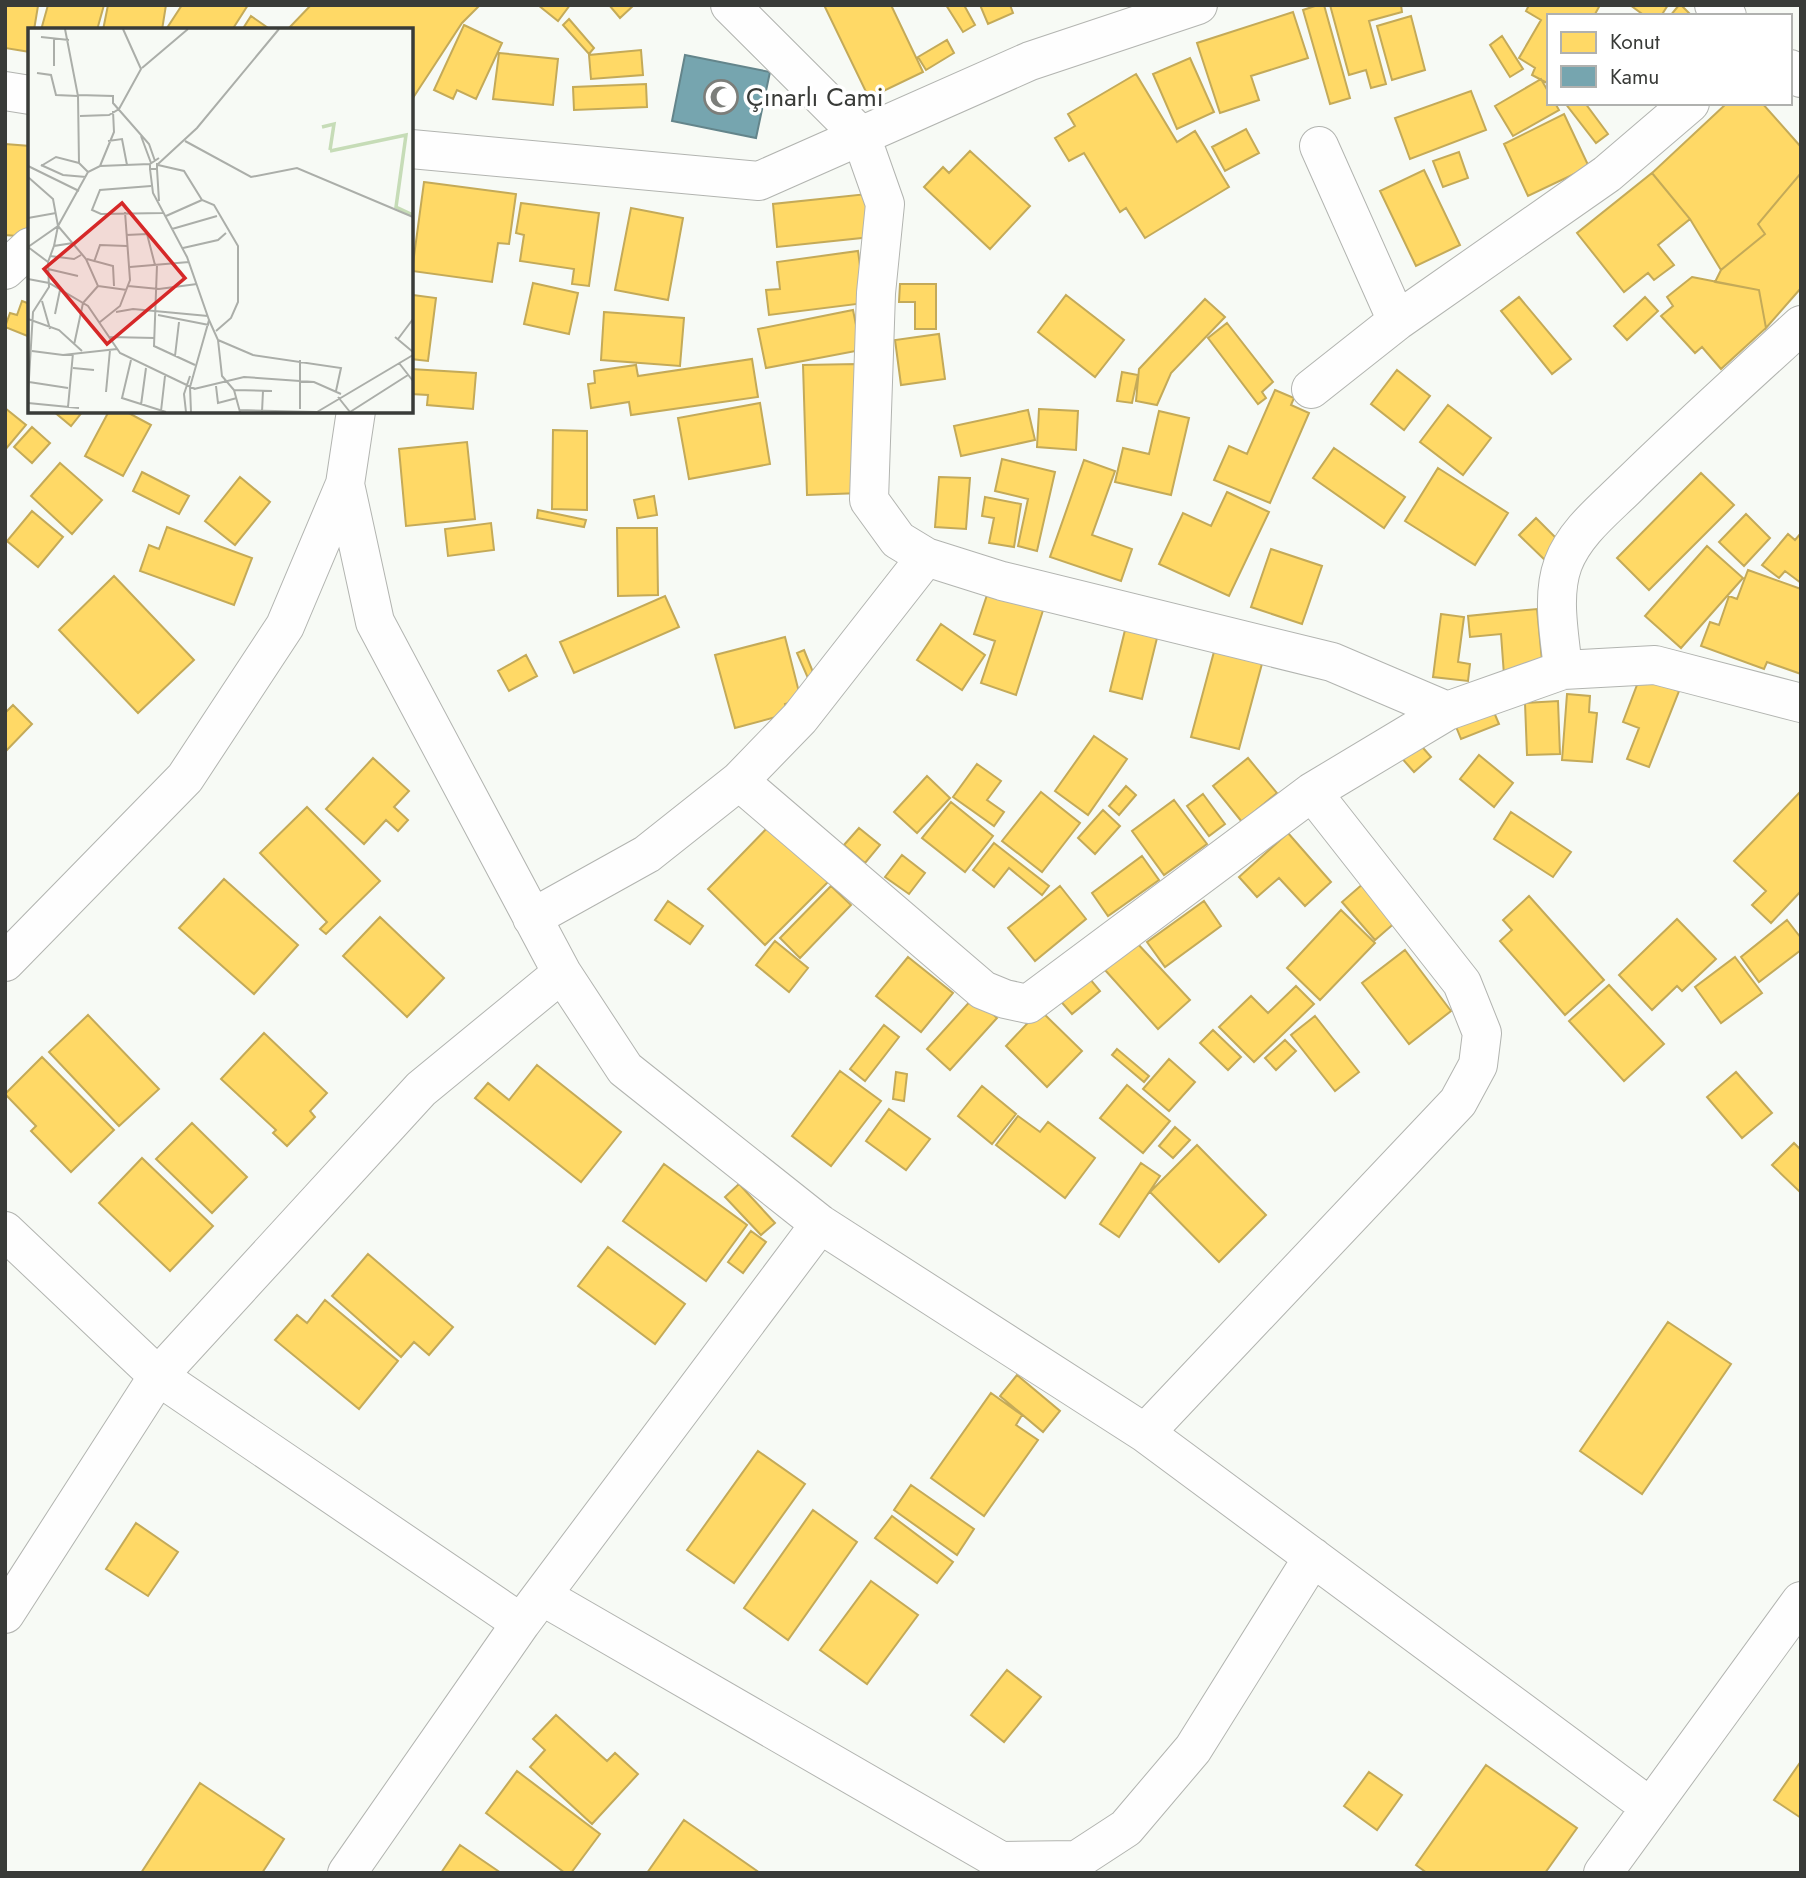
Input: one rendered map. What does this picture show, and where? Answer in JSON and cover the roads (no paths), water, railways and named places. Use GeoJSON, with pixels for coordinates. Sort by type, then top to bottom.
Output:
{"type":"FeatureCollection","features":[{"type":"Feature","properties":{"kind":"street"},"geometry":{"type":"LineString","coordinates":[[730,5],[861,136],[886,204],[876,293],[869,500],[898,540],[926,557],[1002,580],[1332,662],[1447,711]]}},
{"type":"Feature","properties":{"kind":"street"},"geometry":{"type":"LineString","coordinates":[[413,149],[758,181],[1030,61],[1198,5]]}},
{"type":"Feature","properties":{"kind":"street"},"geometry":{"type":"LineString","coordinates":[[5,91],[28,95]]}},
{"type":"Feature","properties":{"kind":"street"},"geometry":{"type":"LineString","coordinates":[[1311,389],[1397,321],[1607,174],[1688,105]]}},
{"type":"Feature","properties":{"kind":"street"},"geometry":{"type":"LineString","coordinates":[[1319,146],[1397,321]]}},
{"type":"Feature","properties":{"kind":"street"},"geometry":{"type":"LineString","coordinates":[[5,270],[28,249]]}},
{"type":"Feature","properties":{"kind":"street"},"geometry":{"type":"LineString","coordinates":[[1563,670],[1557,597],[1564,563],[1573,545],[1585,529],[1658,456],[1801,325]]}},
{"type":"Feature","properties":{"kind":"street"},"geometry":{"type":"LineString","coordinates":[[5,962],[185,778],[285,626],[345,484],[356,413]]}},
{"type":"Feature","properties":{"kind":"street"},"geometry":{"type":"LineString","coordinates":[[345,484],[375,622],[562,973],[625,1069],[820,1224],[1145,1433],[1650,1807]]}},
{"type":"Feature","properties":{"kind":"street"},"geometry":{"type":"LineString","coordinates":[[532,918],[647,854],[739,781],[800,718],[926,557]]}},
{"type":"Feature","properties":{"kind":"street"},"geometry":{"type":"LineString","coordinates":[[739,781],[983,990],[1004,999],[1028,1004],[1312,792],[1447,711],[1563,670],[1655,665],[1801,703]]}},
{"type":"Feature","properties":{"kind":"street"},"geometry":{"type":"LineString","coordinates":[[1145,1433],[1458,1102],[1478,1065],[1482,1033],[1462,983],[1312,792]]}},
{"type":"Feature","properties":{"kind":"street"},"geometry":{"type":"LineString","coordinates":[[5,1614],[158,1376],[421,1089],[562,973]]}},
{"type":"Feature","properties":{"kind":"street"},"geometry":{"type":"LineString","coordinates":[[347,1873],[531,1609],[820,1224]]}},
{"type":"Feature","properties":{"kind":"street"},"geometry":{"type":"LineString","coordinates":[[5,1231],[158,1376],[531,1609],[1001,1861],[1077,1860],[1126,1828],[1193,1749],[1312,1557]]}},
{"type":"Feature","properties":{"kind":"street"},"geometry":{"type":"LineString","coordinates":[[1603,1873],[1801,1601]]}},
{"type":"Feature","properties":{"kind":"place","name":"Çınarlı Cami"},"geometry":{"type":"Point","coordinates":[721,97]}}]}
